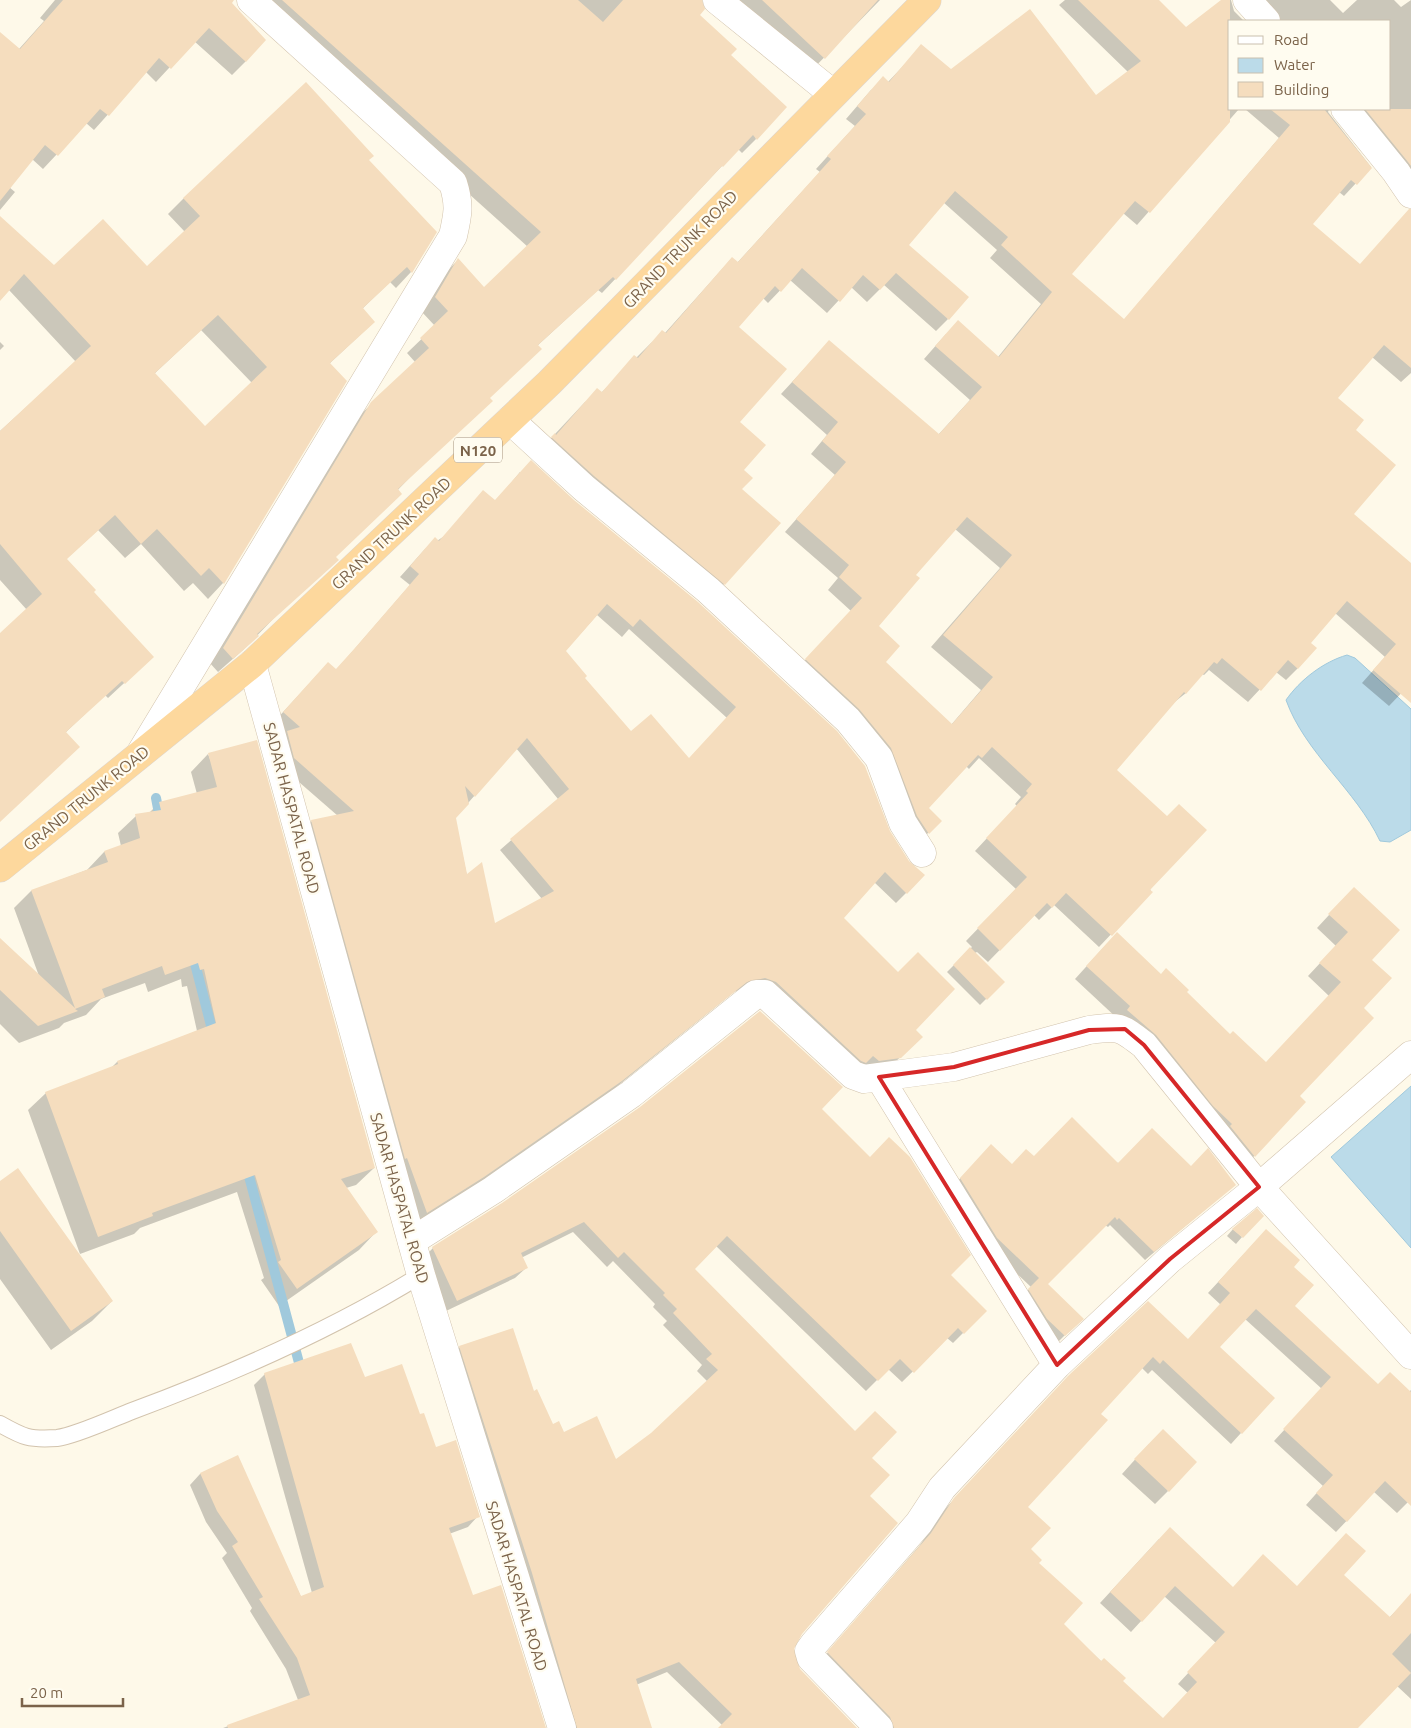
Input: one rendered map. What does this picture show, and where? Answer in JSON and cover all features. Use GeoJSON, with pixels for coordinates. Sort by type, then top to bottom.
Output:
{"type":"FeatureCollection","features":[{"type":"Feature","properties":{"kind":"highway","name":"GRAND TRUNK ROAD"},"geometry":{"type":"LineString","coordinates":[[0,868],[252,664],[549,383],[927,0]]}},
{"type":"Feature","properties":{"kind":"street"},"geometry":{"type":"LineString","coordinates":[[138,757],[453,236],[459,211],[458,197],[453,182],[252,0]]}},
{"type":"Feature","properties":{"kind":"street"},"geometry":{"type":"LineString","coordinates":[[717,0],[833,94]]}},
{"type":"Feature","properties":{"kind":"street"},"geometry":{"type":"LineString","coordinates":[[1246,0],[1265,20]]}},
{"type":"Feature","properties":{"kind":"street"},"geometry":{"type":"LineString","coordinates":[[1346,110],[1396,172],[1411,194]]}},
{"type":"Feature","properties":{"kind":"street"},"geometry":{"type":"LineString","coordinates":[[510,420],[584,488],[708,590],[848,720],[879,758],[903,823],[922,853]]}},
{"type":"Feature","properties":{"kind":"street","name":"SADAR HASPATAL ROAD"},"geometry":{"type":"LineString","coordinates":[[252,664],[412,1241],[562,1728]]}},
{"type":"Feature","properties":{"kind":"street"},"geometry":{"type":"LineString","coordinates":[[412,1241],[493,1190],[631,1094],[756,994],[765,994],[853,1075],[864,1079],[954,1067],[1089,1030],[1125,1029],[1144,1045],[1259,1186],[1411,1354]]}},
{"type":"Feature","properties":{"kind":"street"},"geometry":{"type":"LineString","coordinates":[[879,1728],[810,1658],[809,1651],[919,1523],[942,1488],[1057,1365],[1170,1259],[1259,1186],[1411,1055]]}},
{"type":"Feature","properties":{"kind":"street"},"geometry":{"type":"LineString","coordinates":[[879,1076],[1057,1365]]}},
{"type":"Feature","properties":{"kind":"lane"},"geometry":{"type":"LineString","coordinates":[[0,1424],[24,1438],[59,1438],[177,1394],[270,1353],[388,1295],[422,1275]]}},
{"type":"Feature","properties":{"kind":"highlighted area"},"geometry":{"type":"Polygon","coordinates":[[[1125,1029],[1144,1045],[1259,1187],[1170,1259],[1057,1365],[879,1077],[954,1067],[1089,1030],[1125,1029]]]}},
{"type":"Feature","properties":{"kind":"water"},"geometry":{"type":"Polygon","coordinates":[[[1347,655],[1355,658],[1411,709],[1411,830],[1390,842],[1380,841],[1358,805],[1305,737],[1286,700],[1298,686],[1321,667],[1347,655]]]}},
{"type":"Feature","properties":{"kind":"water"},"geometry":{"type":"Polygon","coordinates":[[[1411,1086],[1411,1248],[1331,1157],[1411,1086]]]}},
{"type":"Feature","properties":{"kind":"building"},"geometry":{"type":"Polygon","coordinates":[[[63,0],[234,0],[232,3],[266,40],[246,62],[209,28],[171,69],[159,58],[109,116],[100,109],[58,156],[45,145],[0,201],[0,32],[20,49],[63,0]]]}},
{"type":"Feature","properties":{"kind":"building"},"geometry":{"type":"Polygon","coordinates":[[[282,0],[578,0],[603,22],[623,0],[702,0],[705,9],[700,15],[737,49],[731,55],[787,107],[757,140],[753,135],[722,166],[616,280],[613,277],[538,345],[542,349],[490,398],[493,401],[398,489],[402,494],[336,557],[339,560],[257,634],[259,636],[233,659],[223,648],[371,402],[429,348],[420,338],[448,311],[435,297],[458,258],[484,287],[541,232],[282,0]]]}},
{"type":"Feature","properties":{"kind":"building"},"geometry":{"type":"Polygon","coordinates":[[[762,0],[878,0],[825,59],[762,0]]]}},
{"type":"Feature","properties":{"kind":"building"},"geometry":{"type":"Polygon","coordinates":[[[1078,0],[1159,0],[1186,27],[1221,0],[1230,0],[1230,20],[1228,20],[1228,110],[1230,110],[1230,122],[1150,213],[1135,201],[1072,274],[1124,319],[1290,125],[1271,110],[1325,110],[1372,168],[1357,185],[1351,180],[1313,224],[1360,264],[1411,209],[1411,368],[1384,345],[1338,398],[1364,420],[1356,430],[1396,465],[1354,514],[1411,563],[1411,703],[1373,670],[1396,644],[1347,601],[1311,643],[1317,648],[1298,669],[1288,660],[1261,691],[1222,658],[1217,664],[1214,662],[1186,694],[1184,692],[1117,770],[1167,816],[1179,804],[1207,830],[1150,890],[1153,892],[1112,936],[1066,893],[1052,908],[1047,903],[1000,951],[977,928],[1027,877],[986,838],[1028,793],[1026,791],[1032,784],[992,747],[982,758],[978,755],[929,808],[942,821],[929,834],[917,816],[891,748],[859,709],[805,659],[862,598],[839,577],[849,565],[796,519],[846,462],[822,441],[838,422],[792,382],[829,340],[939,434],[982,387],[935,346],[958,320],[999,357],[1052,292],[1001,245],[1008,237],[955,191],[909,245],[969,297],[949,320],[896,273],[880,290],[863,275],[840,302],[802,268],[781,292],[775,286],[739,327],[787,369],[740,422],[766,445],[744,470],[753,478],[742,489],[781,523],[725,585],[594,476],[551,437],[555,433],[556,435],[597,388],[602,392],[634,355],[638,358],[662,330],[666,333],[732,257],[738,262],[831,159],[827,156],[866,114],[857,106],[883,76],[889,82],[921,44],[951,69],[1030,9],[1096,95],[1141,61],[1078,0]],[[967,517],[916,575],[920,578],[879,626],[900,646],[886,662],[952,724],[993,677],[943,635],[1012,555],[967,517]]]}},
{"type":"Feature","properties":{"kind":"building"},"geometry":{"type":"Polygon","coordinates":[[[306,82],[374,156],[369,160],[437,232],[412,273],[407,267],[363,308],[375,322],[330,363],[347,381],[224,584],[209,568],[201,576],[157,529],[141,544],[115,515],[67,559],[96,590],[94,592],[154,657],[125,684],[122,681],[66,732],[80,747],[0,822],[0,633],[42,594],[0,544],[0,431],[91,346],[24,274],[0,301],[0,216],[54,265],[103,219],[147,266],[200,216],[183,198],[306,82]],[[218,315],[155,373],[205,426],[267,367],[218,315]]]}},
{"type":"Feature","properties":{"kind":"building"},"geometry":{"type":"Polygon","coordinates":[[[1411,109],[1411,166],[1366,110],[1411,109]]]}},
{"type":"Feature","properties":{"kind":"building"},"geometry":{"type":"Polygon","coordinates":[[[531,460],[574,500],[698,602],[837,731],[865,766],[890,831],[909,861],[925,875],[907,894],[885,872],[844,918],[898,972],[918,952],[955,989],[916,1030],[923,1037],[901,1058],[879,1061],[873,1056],[866,1063],[861,1061],[776,982],[765,978],[747,982],[622,1081],[484,1177],[427,1213],[407,1158],[405,1159],[311,820],[354,811],[294,758],[287,731],[300,727],[283,712],[328,662],[336,669],[355,648],[419,574],[410,566],[435,537],[439,541],[483,490],[495,500],[531,460]],[[607,604],[566,651],[587,676],[585,678],[631,731],[651,714],[689,758],[736,707],[640,619],[633,627],[607,604]],[[527,738],[475,797],[465,786],[469,804],[456,818],[467,874],[482,862],[495,923],[554,891],[510,839],[569,789],[527,738]]]}},
{"type":"Feature","properties":{"kind":"building"},"geometry":{"type":"Polygon","coordinates":[[[257,740],[375,1168],[341,1179],[378,1232],[297,1289],[278,1262],[281,1260],[255,1175],[152,1213],[153,1216],[98,1237],[45,1092],[118,1064],[117,1061],[216,1023],[204,969],[200,970],[198,963],[165,975],[162,966],[102,989],[105,997],[75,1009],[78,1011],[38,1026],[0,990],[0,938],[75,1008],[31,890],[108,862],[104,851],[140,838],[135,814],[161,810],[159,802],[217,787],[208,753],[257,740]]]}},
{"type":"Feature","properties":{"kind":"building"},"geometry":{"type":"Polygon","coordinates":[[[1354,887],[1400,930],[1372,960],[1392,978],[1364,1008],[1374,1018],[1300,1096],[1306,1102],[1255,1157],[1230,1126],[1232,1124],[1213,1106],[1156,1035],[1127,1010],[1130,1006],[1086,966],[1117,932],[1161,974],[1166,968],[1189,990],[1187,992],[1230,1034],[1233,1031],[1266,1062],[1341,982],[1319,963],[1348,932],[1328,914],[1354,887]]]}},
{"type":"Feature","properties":{"kind":"building"},"geometry":{"type":"Polygon","coordinates":[[[970,947],[1005,982],[987,1000],[953,965],[970,947]]]}},
{"type":"Feature","properties":{"kind":"building"},"geometry":{"type":"Polygon","coordinates":[[[760,1011],[843,1087],[822,1109],[870,1157],[889,1137],[910,1157],[971,1255],[951,1275],[987,1311],[964,1334],[958,1328],[914,1373],[900,1359],[878,1381],[727,1236],[695,1269],[855,1431],[875,1411],[897,1432],[872,1458],[890,1475],[870,1496],[898,1523],[802,1634],[794,1649],[800,1669],[857,1728],[718,1728],[732,1714],[679,1662],[636,1679],[652,1728],[577,1728],[532,1573],[459,1346],[513,1328],[534,1391],[537,1389],[553,1424],[559,1421],[564,1432],[597,1416],[616,1459],[651,1433],[718,1370],[706,1359],[712,1354],[673,1313],[677,1309],[663,1295],[665,1293],[624,1252],[618,1258],[584,1222],[521,1253],[528,1268],[457,1301],[432,1247],[502,1203],[640,1107],[760,1011]]]}},
{"type":"Feature","properties":{"kind":"building"},"geometry":{"type":"Polygon","coordinates":[[[1072,1117],[1118,1163],[1152,1128],[1191,1166],[1208,1148],[1236,1185],[1154,1252],[1119,1218],[1117,1220],[1115,1217],[1048,1284],[1084,1319],[1065,1336],[1047,1319],[1028,1289],[1039,1278],[997,1238],[960,1178],[991,1144],[1012,1164],[1026,1149],[1034,1156],[1072,1117]]]}},
{"type":"Feature","properties":{"kind":"building"},"geometry":{"type":"Polygon","coordinates":[[[18,1168],[113,1301],[71,1331],[0,1231],[0,1181],[18,1168]]]}},
{"type":"Feature","properties":{"kind":"building"},"geometry":{"type":"Polygon","coordinates":[[[1257,1208],[1264,1216],[1243,1238],[1232,1229],[1257,1208]]]}},
{"type":"Feature","properties":{"kind":"building"},"geometry":{"type":"Polygon","coordinates":[[[1266,1229],[1300,1260],[1294,1267],[1314,1285],[1295,1306],[1378,1384],[1390,1372],[1411,1392],[1411,1506],[1385,1481],[1347,1522],[1316,1493],[1333,1475],[1283,1429],[1331,1377],[1256,1309],[1220,1347],[1275,1398],[1242,1434],[1163,1360],[1160,1364],[1153,1357],[1101,1414],[1108,1420],[1028,1507],[1051,1528],[1031,1549],[1042,1560],[1039,1563],[1083,1603],[1064,1624],[1101,1661],[1104,1658],[1126,1678],[1123,1681],[1163,1718],[1197,1682],[1187,1672],[1225,1632],[1175,1586],[1142,1622],[1110,1592],[1170,1527],[1233,1587],[1263,1554],[1297,1586],[1346,1533],[1366,1551],[1344,1575],[1390,1617],[1411,1593],[1411,1633],[1392,1654],[1411,1673],[1358,1728],[894,1728],[890,1717],[827,1652],[931,1533],[954,1498],[1068,1376],[1148,1301],[1188,1339],[1230,1293],[1218,1282],[1266,1229]]]}},
{"type":"Feature","properties":{"kind":"building"},"geometry":{"type":"Polygon","coordinates":[[[351,1343],[365,1377],[402,1364],[420,1414],[424,1413],[436,1447],[456,1440],[480,1517],[449,1528],[473,1595],[501,1585],[546,1728],[228,1728],[227,1725],[310,1695],[297,1658],[259,1599],[263,1597],[232,1546],[238,1542],[217,1511],[200,1473],[238,1455],[301,1596],[324,1587],[264,1373],[351,1343]]]}},
{"type":"Feature","properties":{"kind":"building"},"geometry":{"type":"Polygon","coordinates":[[[1163,1429],[1197,1462],[1169,1492],[1134,1459],[1163,1429]]]}},
{"type":"Feature","properties":{"kind":"waterway"},"geometry":{"type":"LineString","coordinates":[[156,798],[161,824]]}},
{"type":"Feature","properties":{"kind":"waterway"},"geometry":{"type":"LineString","coordinates":[[192,952],[214,1037]]}},
{"type":"Feature","properties":{"kind":"waterway"},"geometry":{"type":"LineString","coordinates":[[246,1165],[302,1374]]}}]}
